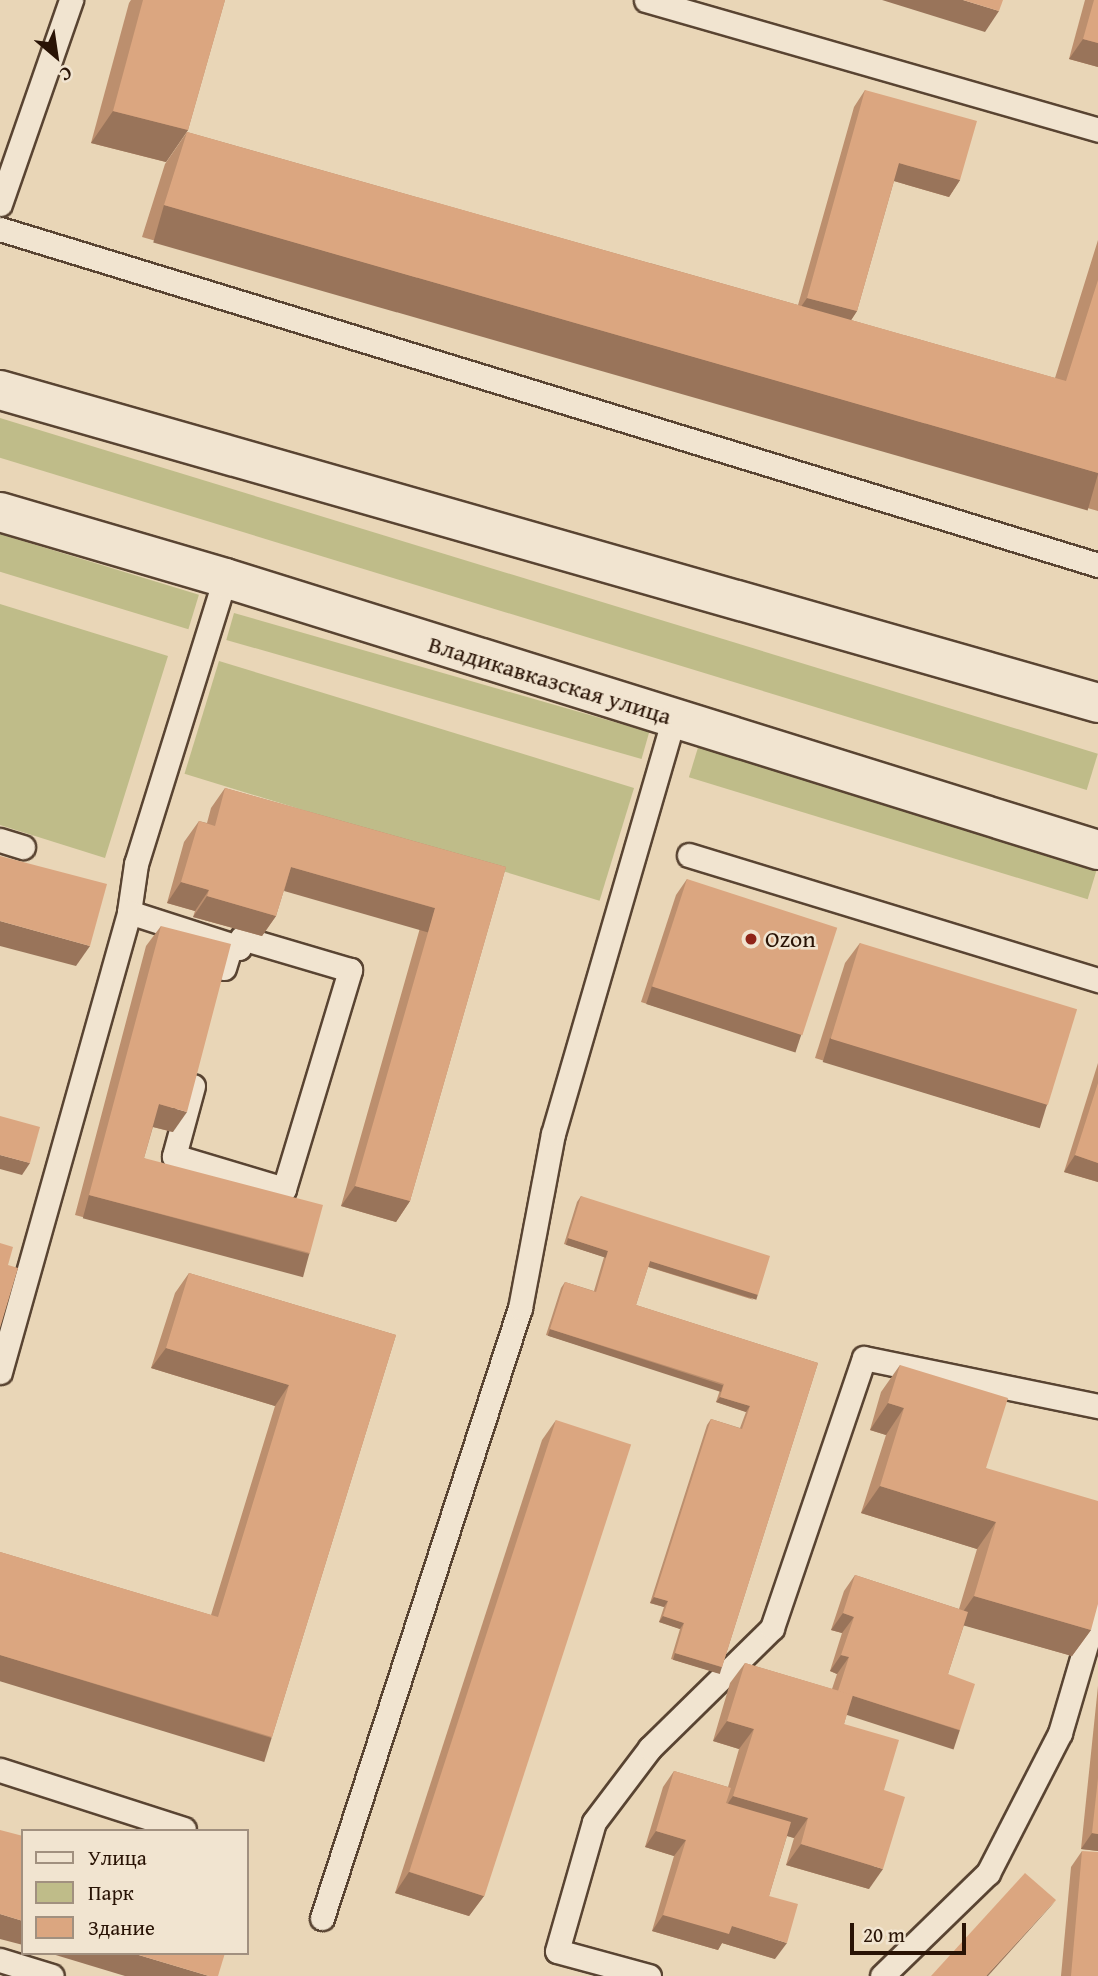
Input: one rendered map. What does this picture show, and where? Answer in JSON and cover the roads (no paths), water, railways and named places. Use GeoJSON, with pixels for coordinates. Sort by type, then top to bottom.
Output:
{"type":"FeatureCollection","features":[{"type":"Feature","properties":{"kind":"main road"},"geometry":{"type":"LineString","coordinates":[[0,390],[1098,703]]}},
{"type":"Feature","properties":{"kind":"main road","name":"Владикавказская улица"},"geometry":{"type":"LineString","coordinates":[[0,513],[225,578],[1098,850]]}},
{"type":"Feature","properties":{"kind":"lane"},"geometry":{"type":"LineString","coordinates":[[0,204],[71,0]]}},
{"type":"Feature","properties":{"kind":"lane"},"geometry":{"type":"LineString","coordinates":[[646,0],[1098,130]]}},
{"type":"Feature","properties":{"kind":"lane"},"geometry":{"type":"LineString","coordinates":[[0,229],[1098,565]]}},
{"type":"Feature","properties":{"kind":"lane"},"geometry":{"type":"LineString","coordinates":[[0,1372],[129,912],[136,864],[225,578]]}},
{"type":"Feature","properties":{"kind":"lane"},"geometry":{"type":"LineString","coordinates":[[322,1918],[520,1308],[553,1134],[674,718]]}},
{"type":"Feature","properties":{"kind":"lane"},"geometry":{"type":"LineString","coordinates":[[0,840],[23,847]]}},
{"type":"Feature","properties":{"kind":"lane"},"geometry":{"type":"LineString","coordinates":[[689,855],[1098,980]]}},
{"type":"Feature","properties":{"kind":"lane"},"geometry":{"type":"LineString","coordinates":[[129,912],[239,948],[242,938],[350,970],[284,1189],[174,1156],[199,1064]]}},
{"type":"Feature","properties":{"kind":"lane"},"geometry":{"type":"LineString","coordinates":[[220,984],[231,945]]}},
{"type":"Feature","properties":{"kind":"lane"},"geometry":{"type":"LineString","coordinates":[[649,1976],[557,1951],[594,1822],[650,1748],[772,1628],[864,1358],[1098,1406]]}},
{"type":"Feature","properties":{"kind":"lane"},"geometry":{"type":"LineString","coordinates":[[882,1976],[988,1873],[1060,1733],[1098,1604]]}},
{"type":"Feature","properties":{"kind":"lane"},"geometry":{"type":"LineString","coordinates":[[0,1770],[184,1829]]}},
{"type":"Feature","properties":{"kind":"lane"},"geometry":{"type":"LineString","coordinates":[[0,1960],[52,1976]]}},
{"type":"Feature","properties":{"kind":"place","name":"Ozon"},"geometry":{"type":"Point","coordinates":[751,939]}}]}
